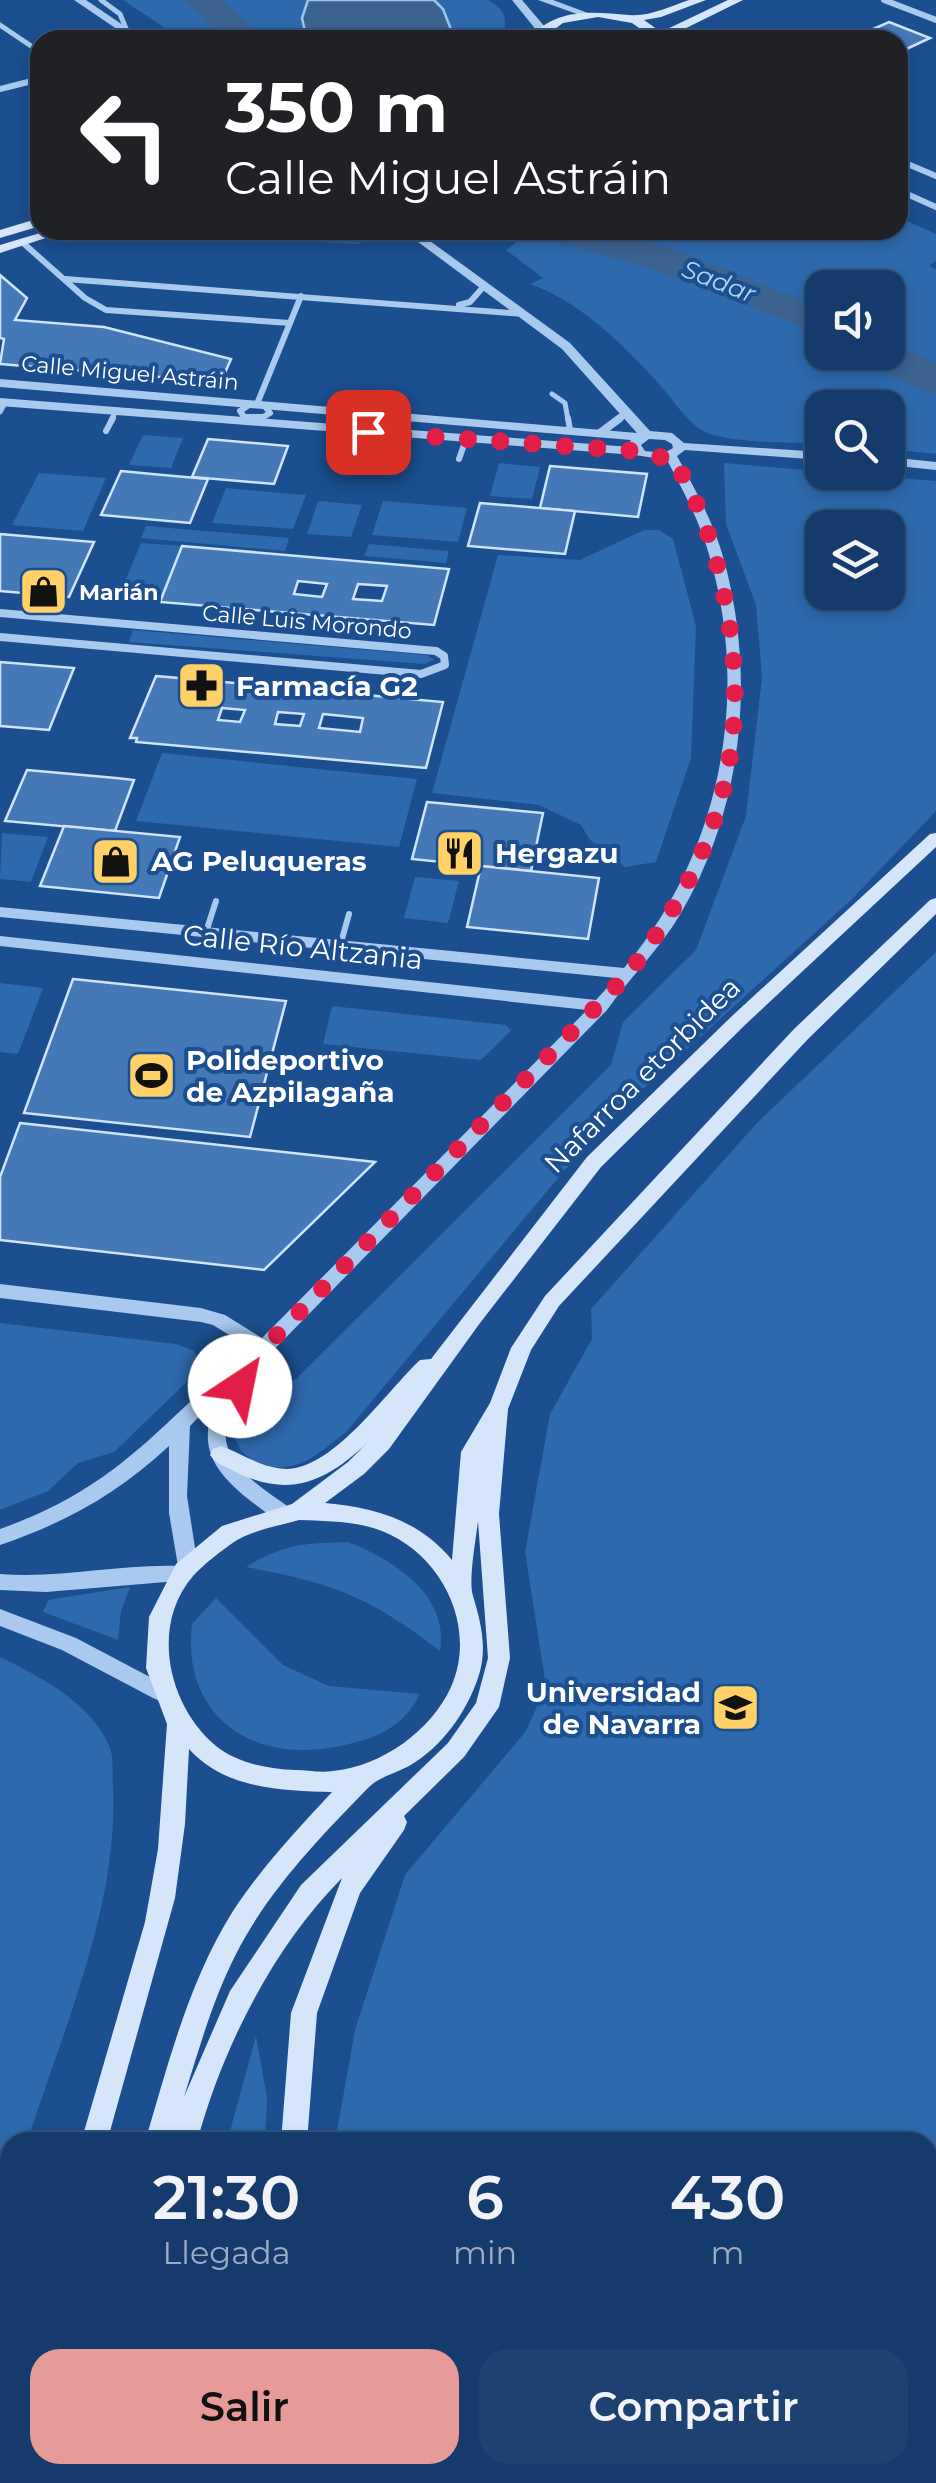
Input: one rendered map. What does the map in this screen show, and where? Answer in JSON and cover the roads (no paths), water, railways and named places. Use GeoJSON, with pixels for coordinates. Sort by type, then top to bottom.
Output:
{"type":"FeatureCollection","features":[{"type":"Feature","properties":{"kind":"main road"},"geometry":{"type":"LineString","coordinates":[[543,30],[554,22],[592,16],[628,19],[657,15],[700,0]]}},
{"type":"Feature","properties":{"kind":"main road"},"geometry":{"type":"LineString","coordinates":[[678,30],[737,0]]}},
{"type":"Feature","properties":{"kind":"main road"},"geometry":{"type":"LineString","coordinates":[[628,19],[648,30]]}},
{"type":"Feature","properties":{"kind":"main road"},"geometry":{"type":"LineString","coordinates":[[0,234],[30,225]]}},
{"type":"Feature","properties":{"kind":"main road"},"geometry":{"type":"LineString","coordinates":[[0,249],[30,240]]}},
{"type":"Feature","properties":{"kind":"main road","name":"Nafarroa etorbidea"},"geometry":{"type":"LineString","coordinates":[[291,1513],[374,1450],[594,1162],[739,1020],[936,838]]}},
{"type":"Feature","properties":{"kind":"main road"},"geometry":{"type":"LineString","coordinates":[[462,1590],[434,1554],[396,1527],[349,1512],[291,1513],[247,1525],[215,1542],[185,1570],[163,1605],[153,1648],[160,1692],[178,1725],[212,1756],[256,1776],[300,1783],[333,1782],[366,1774],[398,1760],[436,1731],[461,1696],[474,1659],[473,1627],[462,1590],[472,1452],[500,1405],[522,1348],[552,1302],[801,1034],[936,904]]}},
{"type":"Feature","properties":{"kind":"main road"},"geometry":{"type":"LineString","coordinates":[[221,1455],[247,1472],[270,1478],[312,1471],[356,1445],[410,1380],[451,1345]]}},
{"type":"Feature","properties":{"kind":"main road"},"geometry":{"type":"LineString","coordinates":[[187,2132],[249,1984],[310,1893],[456,1750],[487,1706],[499,1658],[488,1514],[500,1405]]}},
{"type":"Feature","properties":{"kind":"main road"},"geometry":{"type":"LineString","coordinates":[[96,2132],[105,2090],[158,1920],[174,1821],[178,1725]]}},
{"type":"Feature","properties":{"kind":"main road"},"geometry":{"type":"LineString","coordinates":[[161,2132],[192,2031],[239,1924],[284,1860],[366,1774]]}},
{"type":"Feature","properties":{"kind":"main road"},"geometry":{"type":"LineString","coordinates":[[295,2132],[304,2013],[330,1934],[350,1887],[423,1780]]}},
{"type":"Feature","properties":{"kind":"main road"},"geometry":{"type":"LineString","coordinates":[[86,2132],[105,2090]]}},
{"type":"Feature","properties":{"kind":"street"},"geometry":{"type":"LineString","coordinates":[[79,0],[125,30]]}},
{"type":"Feature","properties":{"kind":"street"},"geometry":{"type":"LineString","coordinates":[[517,0],[535,30]]}},
{"type":"Feature","properties":{"kind":"street"},"geometry":{"type":"LineString","coordinates":[[543,0],[592,16]]}},
{"type":"Feature","properties":{"kind":"street"},"geometry":{"type":"LineString","coordinates":[[884,0],[936,20]]}},
{"type":"Feature","properties":{"kind":"street"},"geometry":{"type":"LineString","coordinates":[[0,25],[30,45]]}},
{"type":"Feature","properties":{"kind":"street"},"geometry":{"type":"LineString","coordinates":[[0,89],[30,81]]}},
{"type":"Feature","properties":{"kind":"street"},"geometry":{"type":"LineString","coordinates":[[908,164],[936,176]]}},
{"type":"Feature","properties":{"kind":"street"},"geometry":{"type":"LineString","coordinates":[[908,194],[936,207]]}},
{"type":"Feature","properties":{"kind":"street"},"geometry":{"type":"LineString","coordinates":[[422,240],[566,346],[626,410],[653,458],[676,451],[805,455]]}},
{"type":"Feature","properties":{"kind":"street"},"geometry":{"type":"LineString","coordinates":[[22,242],[85,298],[106,310],[290,324]]}},
{"type":"Feature","properties":{"kind":"street"},"geometry":{"type":"LineString","coordinates":[[65,280],[524,314]]}},
{"type":"Feature","properties":{"kind":"street"},"geometry":{"type":"LineString","coordinates":[[450,307],[470,302],[485,285]]}},
{"type":"Feature","properties":{"kind":"street"},"geometry":{"type":"LineString","coordinates":[[257,404],[301,296]]}},
{"type":"Feature","properties":{"kind":"street","name":"Calle Miguel Astráin"},"geometry":{"type":"LineString","coordinates":[[0,383],[570,430],[641,441]]}},
{"type":"Feature","properties":{"kind":"street","name":"Calle Miguel Astráin"},"geometry":{"type":"LineString","coordinates":[[257,404],[270,413],[252,420],[244,418],[240,411],[257,404]]}},
{"type":"Feature","properties":{"kind":"street","name":"Calle Miguel Astráin"},"geometry":{"type":"LineString","coordinates":[[2,406],[252,420],[466,439],[641,441]]}},
{"type":"Feature","properties":{"kind":"street"},"geometry":{"type":"LineString","coordinates":[[600,433],[616,423],[626,410]]}},
{"type":"Feature","properties":{"kind":"street"},"geometry":{"type":"LineString","coordinates":[[291,1513],[233,1475],[221,1455],[215,1430],[244,1369],[601,1006],[675,909],[712,828],[730,762],[737,686],[730,622],[716,559],[676,451],[668,436],[641,441]]}},
{"type":"Feature","properties":{"kind":"street"},"geometry":{"type":"LineString","coordinates":[[905,463],[936,466]]}},
{"type":"Feature","properties":{"kind":"street","name":"Calle Luis Morondo"},"geometry":{"type":"LineString","coordinates":[[0,613],[436,651],[444,656],[445,665],[421,674],[0,638]]}},
{"type":"Feature","properties":{"kind":"street"},"geometry":{"type":"LineString","coordinates":[[74,644],[83,620]]}},
{"type":"Feature","properties":{"kind":"street"},"geometry":{"type":"LineString","coordinates":[[113,647],[122,623]]}},
{"type":"Feature","properties":{"kind":"street","name":"Calle Río Altzania"},"geometry":{"type":"LineString","coordinates":[[0,912],[628,974]]}},
{"type":"Feature","properties":{"kind":"street","name":"Calle Río Altzania"},"geometry":{"type":"LineString","coordinates":[[0,941],[601,1006]]}},
{"type":"Feature","properties":{"kind":"street"},"geometry":{"type":"LineString","coordinates":[[0,1291],[201,1315],[218,1320],[264,1348]]}},
{"type":"Feature","properties":{"kind":"street"},"geometry":{"type":"LineString","coordinates":[[0,1537],[84,1504],[127,1474],[226,1378],[244,1369]]}},
{"type":"Feature","properties":{"kind":"street"},"geometry":{"type":"LineString","coordinates":[[0,1582],[25,1586],[185,1570],[176,1517],[175,1470],[181,1424]]}},
{"type":"Feature","properties":{"kind":"street"},"geometry":{"type":"LineString","coordinates":[[0,1617],[69,1644],[160,1692]]}},
{"type":"Feature","properties":{"kind":"lane"},"geometry":{"type":"LineString","coordinates":[[101,0],[120,14],[127,30]]}},
{"type":"Feature","properties":{"kind":"lane"},"geometry":{"type":"LineString","coordinates":[[552,394],[565,403],[570,430]]}},
{"type":"Feature","properties":{"kind":"lane"},"geometry":{"type":"LineString","coordinates":[[106,431],[116,411]]}},
{"type":"Feature","properties":{"kind":"lane"},"geometry":{"type":"LineString","coordinates":[[329,448],[336,429]]}},
{"type":"Feature","properties":{"kind":"lane"},"geometry":{"type":"LineString","coordinates":[[459,459],[466,439]]}},
{"type":"Feature","properties":{"kind":"lane","name":"Calle Río Altzania"},"geometry":{"type":"LineString","coordinates":[[206,932],[216,901]]}},
{"type":"Feature","properties":{"kind":"lane","name":"Calle Río Altzania"},"geometry":{"type":"LineString","coordinates":[[340,946],[349,914]]}},
{"type":"Feature","properties":{"kind":"waterway","name":"Sadar"},"geometry":{"type":"LineString","coordinates":[[202,0],[236,30]]}},
{"type":"Feature","properties":{"kind":"waterway","name":"Sadar"},"geometry":{"type":"LineString","coordinates":[[593,240],[662,259],[805,315]]}},
{"type":"Feature","properties":{"kind":"waterway","name":"Sadar"},"geometry":{"type":"LineString","coordinates":[[905,363],[936,381]]}},
{"type":"Feature","properties":{"kind":"place","name":"Marián"},"geometry":{"type":"Point","coordinates":[44,592]}},
{"type":"Feature","properties":{"kind":"place","name":"Farmacía G2"},"geometry":{"type":"Point","coordinates":[201,686]}},
{"type":"Feature","properties":{"kind":"place","name":"Hergazu"},"geometry":{"type":"Point","coordinates":[460,853]}},
{"type":"Feature","properties":{"kind":"place","name":"AG Peluqueras"},"geometry":{"type":"Point","coordinates":[116,861]}},
{"type":"Feature","properties":{"kind":"place","name":"Polideportivo de Azpilagaña"},"geometry":{"type":"Point","coordinates":[151,1076]}},
{"type":"Feature","properties":{"kind":"place","name":"Universidad de Navarra"},"geometry":{"type":"Point","coordinates":[736,1708]}}]}
